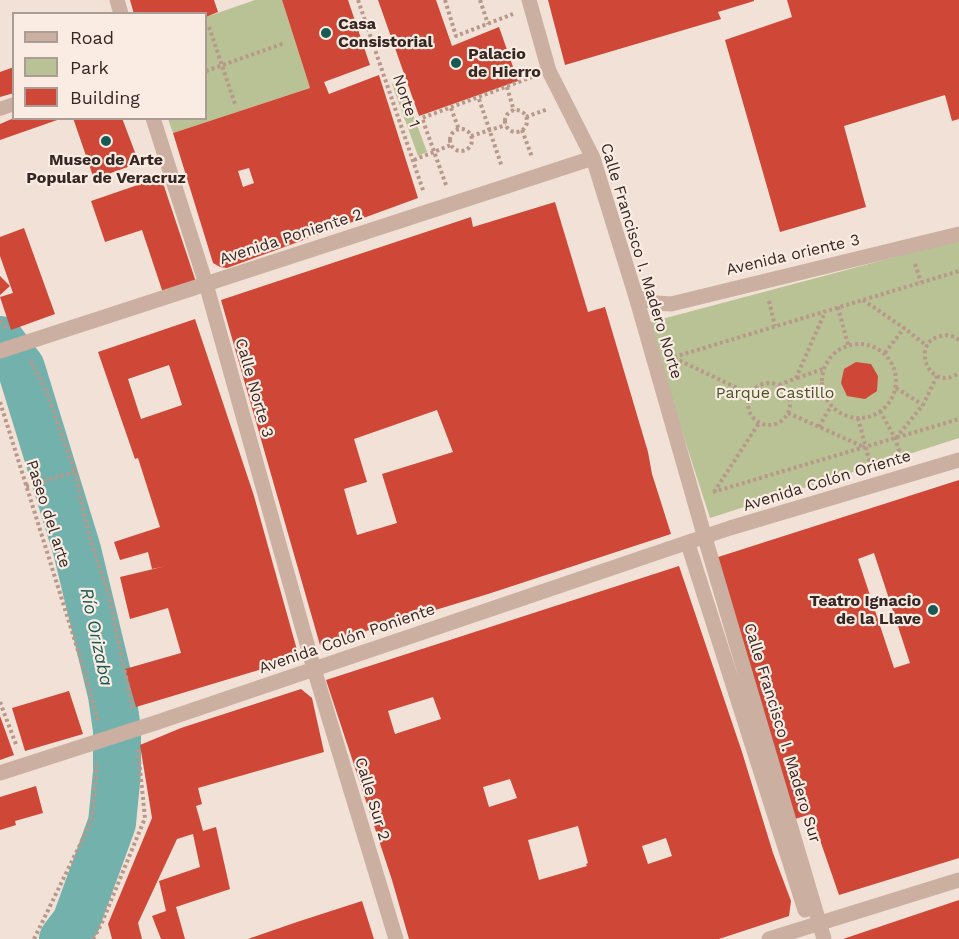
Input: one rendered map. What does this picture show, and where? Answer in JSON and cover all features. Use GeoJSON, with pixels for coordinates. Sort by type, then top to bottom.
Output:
{"type":"FeatureCollection","features":[{"type":"Feature","properties":{"kind":"street","name":"Calle Francisco I. Madero Norte"},"geometry":{"type":"LineString","coordinates":[[529,0],[549,71],[593,158],[636,297],[705,538]]}},
{"type":"Feature","properties":{"kind":"street","name":"Calle Norte 3"},"geometry":{"type":"LineString","coordinates":[[154,120],[206,284],[314,669]]}},
{"type":"Feature","properties":{"kind":"street","name":"Avenida Poniente 2"},"geometry":{"type":"LineString","coordinates":[[0,351],[30,346],[206,284],[593,158]]}},
{"type":"Feature","properties":{"kind":"street","name":"Avenida oriente 3"},"geometry":{"type":"LineString","coordinates":[[636,297],[671,304],[959,234]]}},
{"type":"Feature","properties":{"kind":"street","name":"Avenida Colón Oriente"},"geometry":{"type":"LineString","coordinates":[[705,538],[730,528],[959,460]]}},
{"type":"Feature","properties":{"kind":"street","name":"Avenida Colón Poniente"},"geometry":{"type":"LineString","coordinates":[[0,773],[705,538]]}},
{"type":"Feature","properties":{"kind":"street","name":"Calle Francisco I. Madero Sur"},"geometry":{"type":"LineString","coordinates":[[705,538],[815,929]]}},
{"type":"Feature","properties":{"kind":"street","name":"Calle Francisco I. Madero Sur"},"geometry":{"type":"LineString","coordinates":[[688,544],[815,929],[824,939]]}},
{"type":"Feature","properties":{"kind":"street","name":"Calle Sur 2"},"geometry":{"type":"LineString","coordinates":[[314,669],[396,939]]}},
{"type":"Feature","properties":{"kind":"street"},"geometry":{"type":"LineString","coordinates":[[769,939],[815,929],[959,880]]}},
{"type":"Feature","properties":{"kind":"path","name":"Norte 1"},"geometry":{"type":"LineString","coordinates":[[358,0],[414,160],[429,211]]}},
{"type":"Feature","properties":{"kind":"path"},"geometry":{"type":"LineString","coordinates":[[445,0],[456,36],[517,13]]}},
{"type":"Feature","properties":{"kind":"path"},"geometry":{"type":"LineString","coordinates":[[480,0],[488,24]]}},
{"type":"Feature","properties":{"kind":"path"},"geometry":{"type":"LineString","coordinates":[[209,27],[235,104]]}},
{"type":"Feature","properties":{"kind":"path"},"geometry":{"type":"LineString","coordinates":[[207,70],[285,43]]}},
{"type":"Feature","properties":{"kind":"path"},"geometry":{"type":"LineString","coordinates":[[448,188],[422,118],[479,99],[549,71]]}},
{"type":"Feature","properties":{"kind":"path"},"geometry":{"type":"LineString","coordinates":[[507,87],[514,111]]}},
{"type":"Feature","properties":{"kind":"path"},"geometry":{"type":"LineString","coordinates":[[479,99],[508,185]]}},
{"type":"Feature","properties":{"kind":"path"},"geometry":{"type":"LineString","coordinates":[[451,108],[459,130]]}},
{"type":"Feature","properties":{"kind":"path"},"geometry":{"type":"LineString","coordinates":[[526,117],[549,109]]}},
{"type":"Feature","properties":{"kind":"path"},"geometry":{"type":"LineString","coordinates":[[514,111],[521,112],[526,117],[526,125],[522,130],[512,131],[506,125],[506,117],[514,111]]}},
{"type":"Feature","properties":{"kind":"path"},"geometry":{"type":"LineString","coordinates":[[471,136],[506,125]]}},
{"type":"Feature","properties":{"kind":"path"},"geometry":{"type":"LineString","coordinates":[[459,130],[466,130],[471,136],[471,143],[466,149],[456,150],[451,146],[451,135],[459,130]]}},
{"type":"Feature","properties":{"kind":"path"},"geometry":{"type":"LineString","coordinates":[[522,130],[532,158]]}},
{"type":"Feature","properties":{"kind":"path"},"geometry":{"type":"LineString","coordinates":[[414,160],[451,146]]}},
{"type":"Feature","properties":{"kind":"path"},"geometry":{"type":"LineString","coordinates":[[673,357],[959,271]]}},
{"type":"Feature","properties":{"kind":"path"},"geometry":{"type":"LineString","coordinates":[[863,300],[927,346]]}},
{"type":"Feature","properties":{"kind":"path"},"geometry":{"type":"LineString","coordinates":[[838,307],[848,345]]}},
{"type":"Feature","properties":{"kind":"path"},"geometry":{"type":"LineString","coordinates":[[796,378],[826,311]]}},
{"type":"Feature","properties":{"kind":"path"},"geometry":{"type":"LineString","coordinates":[[0,321],[13,337]]}},
{"type":"Feature","properties":{"kind":"path"},"geometry":{"type":"LineString","coordinates":[[885,353],[904,328]]}},
{"type":"Feature","properties":{"kind":"path"},"geometry":{"type":"LineString","coordinates":[[959,330],[957,338],[943,335],[931,341],[927,346],[924,359],[927,366],[937,376],[950,377],[959,373]]}},
{"type":"Feature","properties":{"kind":"path"},"geometry":{"type":"LineString","coordinates":[[858,343],[877,347],[885,353],[895,369],[896,387],[890,401],[880,411],[870,416],[858,418],[843,415],[831,406],[822,389],[823,369],[832,354],[848,345],[858,343]]}},
{"type":"Feature","properties":{"kind":"path","name":"Paseo del arte"},"geometry":{"type":"LineString","coordinates":[[30,346],[61,427],[75,472],[89,535],[109,596],[134,719]]}},
{"type":"Feature","properties":{"kind":"path"},"geometry":{"type":"LineString","coordinates":[[673,357],[676,368]]}},
{"type":"Feature","properties":{"kind":"path"},"geometry":{"type":"LineString","coordinates":[[673,357],[750,394]]}},
{"type":"Feature","properties":{"kind":"path"},"geometry":{"type":"LineString","coordinates":[[778,385],[788,394],[790,400],[788,413],[779,423],[773,425],[759,423],[747,407],[754,388],[765,383],[778,385],[823,369]]}},
{"type":"Feature","properties":{"kind":"path"},"geometry":{"type":"LineString","coordinates":[[896,438],[923,405],[937,376]]}},
{"type":"Feature","properties":{"kind":"path"},"geometry":{"type":"LineString","coordinates":[[896,387],[923,405]]}},
{"type":"Feature","properties":{"kind":"path","name":"Paseo del arte"},"geometry":{"type":"LineString","coordinates":[[0,402],[86,673],[100,728]]}},
{"type":"Feature","properties":{"kind":"path"},"geometry":{"type":"LineString","coordinates":[[819,427],[831,406]]}},
{"type":"Feature","properties":{"kind":"path"},"geometry":{"type":"LineString","coordinates":[[880,411],[896,438]]}},
{"type":"Feature","properties":{"kind":"path"},"geometry":{"type":"LineString","coordinates":[[788,413],[865,448]]}},
{"type":"Feature","properties":{"kind":"path"},"geometry":{"type":"LineString","coordinates":[[858,418],[865,448]]}},
{"type":"Feature","properties":{"kind":"path"},"geometry":{"type":"LineString","coordinates":[[714,493],[959,419]]}},
{"type":"Feature","properties":{"kind":"path"},"geometry":{"type":"LineString","coordinates":[[714,493],[759,423]]}},
{"type":"Feature","properties":{"kind":"path"},"geometry":{"type":"LineString","coordinates":[[26,486],[75,472]]}},
{"type":"Feature","properties":{"kind":"path"},"geometry":{"type":"LineString","coordinates":[[711,483],[730,528]]}},
{"type":"Feature","properties":{"kind":"path"},"geometry":{"type":"LineString","coordinates":[[0,702],[24,765]]}},
{"type":"Feature","properties":{"kind":"path"},"geometry":{"type":"LineString","coordinates":[[93,939],[101,925],[145,818],[137,741]]}},
{"type":"Feature","properties":{"kind":"path"},"geometry":{"type":"LineString","coordinates":[[34,939],[92,820],[98,751]]}},
{"type":"Feature","properties":{"kind":"green space"},"geometry":{"type":"Polygon","coordinates":[[[255,0],[282,0],[310,88],[173,133],[168,120],[207,120],[207,17],[255,0]]]}},
{"type":"Feature","properties":{"kind":"green space"},"geometry":{"type":"Polygon","coordinates":[[[401,81],[427,152],[418,156],[392,84],[401,81]]]}},
{"type":"Feature","properties":{"kind":"green space","name":"Parque Castillo"},"geometry":{"type":"Polygon","coordinates":[[[959,240],[959,438],[710,518],[647,323],[959,240]]]}},
{"type":"Feature","properties":{"kind":"building"},"geometry":{"type":"Polygon","coordinates":[[[130,0],[214,0],[218,12],[207,17],[207,12],[133,12],[130,0]]]}},
{"type":"Feature","properties":{"kind":"building"},"geometry":{"type":"Polygon","coordinates":[[[282,0],[348,0],[370,65],[324,82],[329,94],[379,75],[418,198],[227,268],[220,267],[213,263],[173,133],[310,88],[282,0]],[[249,168],[238,171],[243,187],[254,183],[249,168]]]}},
{"type":"Feature","properties":{"kind":"building","name":"Palacio de Hierro"},"geometry":{"type":"Polygon","coordinates":[[[378,0],[436,0],[452,46],[499,27],[518,81],[419,116],[378,0]]]}},
{"type":"Feature","properties":{"kind":"building"},"geometry":{"type":"Polygon","coordinates":[[[548,0],[754,1],[718,12],[721,19],[565,65],[548,0]]]}},
{"type":"Feature","properties":{"kind":"building"},"geometry":{"type":"Polygon","coordinates":[[[787,0],[959,0],[959,119],[952,121],[945,95],[844,126],[866,207],[780,232],[725,40],[792,17],[787,0]]]}},
{"type":"Feature","properties":{"kind":"building"},"geometry":{"type":"Polygon","coordinates":[[[12,68],[12,94],[0,97],[0,72],[12,68]]]}},
{"type":"Feature","properties":{"kind":"building"},"geometry":{"type":"Polygon","coordinates":[[[12,119],[57,120],[0,140],[0,124],[12,119]]]}},
{"type":"Feature","properties":{"kind":"building","name":"Museo de Arte Popular de Veracruz"},"geometry":{"type":"Polygon","coordinates":[[[74,120],[123,120],[139,163],[94,179],[74,120]]]}},
{"type":"Feature","properties":{"kind":"building"},"geometry":{"type":"Polygon","coordinates":[[[161,177],[196,282],[163,293],[142,230],[105,242],[91,201],[161,177]]]}},
{"type":"Feature","properties":{"kind":"building"},"geometry":{"type":"Polygon","coordinates":[[[555,202],[588,312],[605,307],[671,534],[488,594],[320,645],[221,300],[471,217],[473,227],[555,202]],[[437,410],[354,439],[367,482],[344,489],[357,535],[397,523],[382,474],[453,452],[437,410]]]}},
{"type":"Feature","properties":{"kind":"building"},"geometry":{"type":"Polygon","coordinates":[[[24,228],[55,314],[11,330],[0,297],[13,293],[0,256],[0,237],[24,228]]]}},
{"type":"Feature","properties":{"kind":"building"},"geometry":{"type":"Polygon","coordinates":[[[0,276],[10,286],[0,295],[0,276]]]}},
{"type":"Feature","properties":{"kind":"building"},"geometry":{"type":"Polygon","coordinates":[[[195,319],[254,496],[297,650],[292,660],[136,707],[125,669],[181,653],[168,608],[130,619],[120,577],[166,566],[152,569],[148,552],[120,560],[114,542],[160,527],[138,458],[135,459],[98,352],[195,319]],[[169,365],[128,379],[141,419],[182,405],[169,365]]]}},
{"type":"Feature","properties":{"kind":"building"},"geometry":{"type":"Polygon","coordinates":[[[856,362],[871,364],[878,376],[877,391],[865,399],[847,396],[841,383],[844,369],[856,362]]]}},
{"type":"Feature","properties":{"kind":"building"},"geometry":{"type":"Polygon","coordinates":[[[959,480],[959,858],[839,895],[811,814],[795,819],[715,558],[959,480]],[[874,553],[858,559],[894,668],[910,663],[874,553]]]}},
{"type":"Feature","properties":{"kind":"building"},"geometry":{"type":"Polygon","coordinates":[[[679,566],[742,752],[773,853],[791,901],[789,916],[719,939],[409,939],[392,880],[326,680],[679,566]],[[433,697],[388,711],[395,734],[441,719],[433,697]],[[510,779],[483,787],[489,807],[517,798],[510,779]],[[578,826],[528,840],[539,880],[587,866],[578,826]],[[666,838],[642,846],[648,864],[672,856],[666,838]]]}},
{"type":"Feature","properties":{"kind":"building"},"geometry":{"type":"Polygon","coordinates":[[[301,689],[312,698],[324,752],[198,788],[202,804],[196,806],[203,831],[216,827],[230,889],[176,907],[185,939],[161,939],[152,916],[166,911],[159,881],[200,867],[193,834],[177,839],[138,923],[142,939],[112,939],[108,924],[152,818],[140,745],[181,728],[301,689]]]}},
{"type":"Feature","properties":{"kind":"building"},"geometry":{"type":"Polygon","coordinates":[[[69,691],[83,734],[25,751],[12,708],[69,691]]]}},
{"type":"Feature","properties":{"kind":"building"},"geometry":{"type":"Polygon","coordinates":[[[0,716],[14,755],[0,760],[0,716]]]}},
{"type":"Feature","properties":{"kind":"building"},"geometry":{"type":"Polygon","coordinates":[[[36,786],[43,813],[15,821],[16,825],[0,830],[0,797],[36,786]]]}},
{"type":"Feature","properties":{"kind":"building"},"geometry":{"type":"Polygon","coordinates":[[[959,900],[959,939],[843,939],[959,900]]]}},
{"type":"Feature","properties":{"kind":"building"},"geometry":{"type":"Polygon","coordinates":[[[362,901],[374,939],[248,939],[297,922],[362,901]]]}},
{"type":"Feature","properties":{"kind":"waterway","name":"Río Orizaba"},"geometry":{"type":"LineString","coordinates":[[0,340],[21,368],[77,550],[112,695],[117,730],[117,772],[112,823],[76,922],[63,939]]}},
{"type":"Feature","properties":{"kind":"place","name":"Casa Consistorial"},"geometry":{"type":"Point","coordinates":[326,33]}},
{"type":"Feature","properties":{"kind":"place","name":"Palacio de Hierro"},"geometry":{"type":"Point","coordinates":[456,63]}},
{"type":"Feature","properties":{"kind":"place","name":"Museo de Arte Popular de Veracruz"},"geometry":{"type":"Point","coordinates":[106,141]}},
{"type":"Feature","properties":{"kind":"place","name":"Teatro Ignacio de la Llave"},"geometry":{"type":"Point","coordinates":[933,610]}}]}
